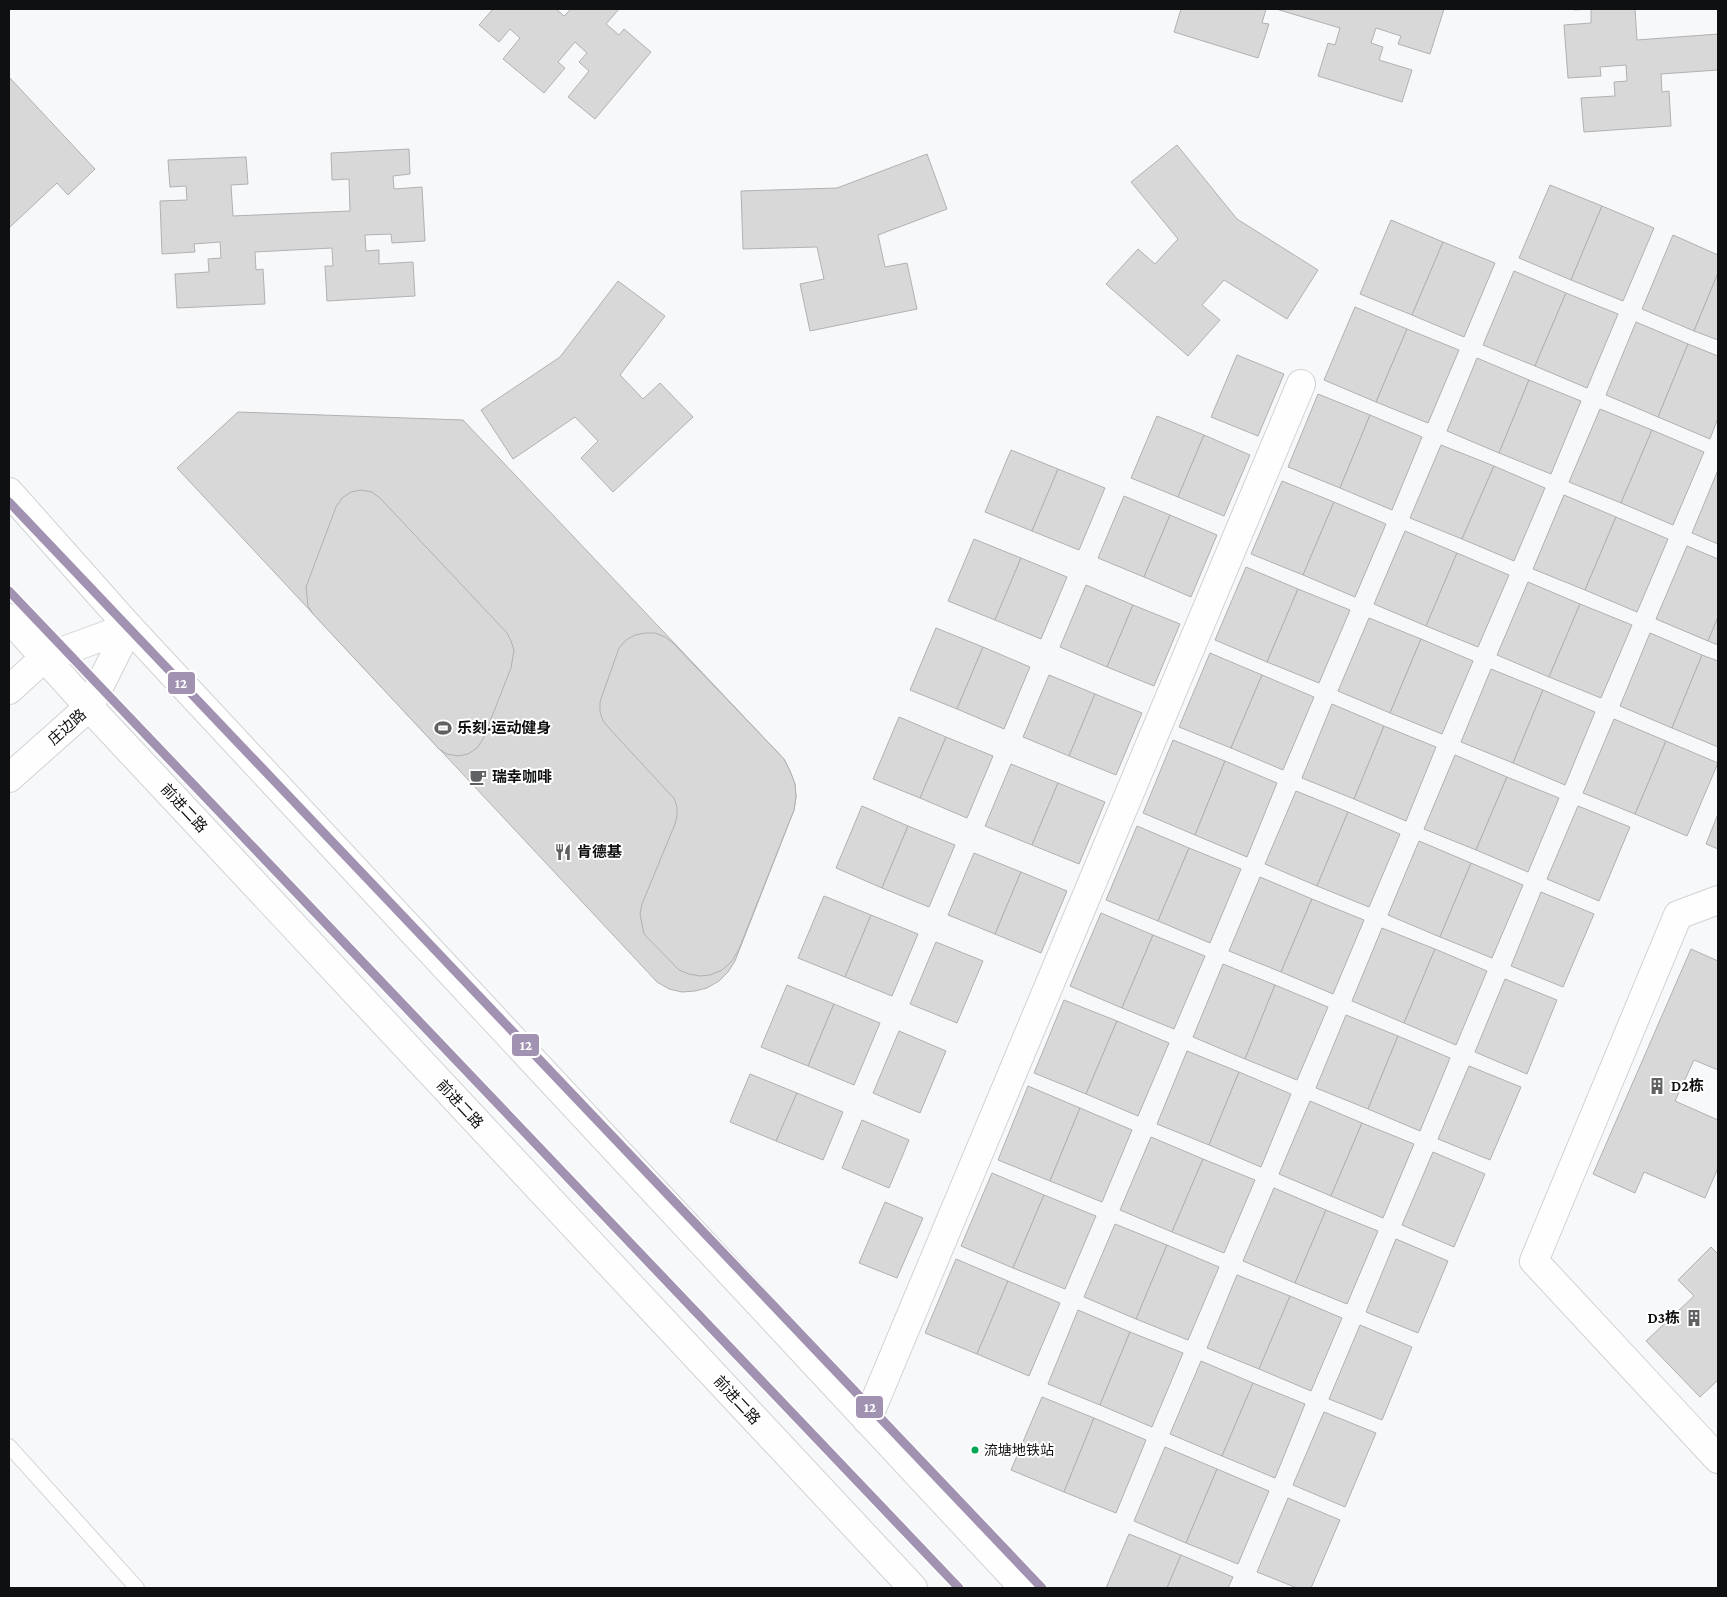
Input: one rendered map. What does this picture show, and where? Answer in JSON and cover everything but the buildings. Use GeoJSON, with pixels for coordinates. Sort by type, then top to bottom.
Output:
{"type":"FeatureCollection","features":[{"type":"Feature","properties":{"kind":"main road"},"geometry":{"type":"LineString","coordinates":[[867,1420],[1301,384]]}},
{"type":"Feature","properties":{"kind":"main road"},"geometry":{"type":"LineString","coordinates":[[9,492],[129,626],[1024,1588]]}},
{"type":"Feature","properties":{"kind":"main road","name":"前进二路"},"geometry":{"type":"LineString","coordinates":[[9,618],[89,707],[913,1588]]}},
{"type":"Feature","properties":{"kind":"main road"},"geometry":{"type":"LineString","coordinates":[[9,690],[44,658],[129,626]]}},
{"type":"Feature","properties":{"kind":"main road","name":"庄边路"},"geometry":{"type":"LineString","coordinates":[[9,778],[89,707],[129,626]]}},
{"type":"Feature","properties":{"kind":"main road"},"geometry":{"type":"LineString","coordinates":[[1718,900],[1678,915],[1534,1261],[1718,1459]]}},
{"type":"Feature","properties":{"kind":"lane"},"geometry":{"type":"LineString","coordinates":[[9,1446],[137,1588]]}},
{"type":"Feature","properties":{"kind":"transit line","name":"12"},"geometry":{"type":"LineString","coordinates":[[9,502],[1042,1588]]}},
{"type":"Feature","properties":{"kind":"transit line","name":"12"},"geometry":{"type":"LineString","coordinates":[[9,591],[959,1588]]}},
{"type":"Feature","properties":{"kind":"place","name":"乐刻·运动健身"},"geometry":{"type":"Point","coordinates":[443,728]}},
{"type":"Feature","properties":{"kind":"place","name":"瑞幸咖啡"},"geometry":{"type":"Point","coordinates":[478,777]}},
{"type":"Feature","properties":{"kind":"place","name":"肯德基"},"geometry":{"type":"Point","coordinates":[563,852]}},
{"type":"Feature","properties":{"kind":"place","name":"D2栋"},"geometry":{"type":"Point","coordinates":[1657,1086]}},
{"type":"Feature","properties":{"kind":"place","name":"D3栋"},"geometry":{"type":"Point","coordinates":[1694,1318]}},
{"type":"Feature","properties":{"kind":"place","name":"流塘地铁站"},"geometry":{"type":"Point","coordinates":[975,1450]}}]}
